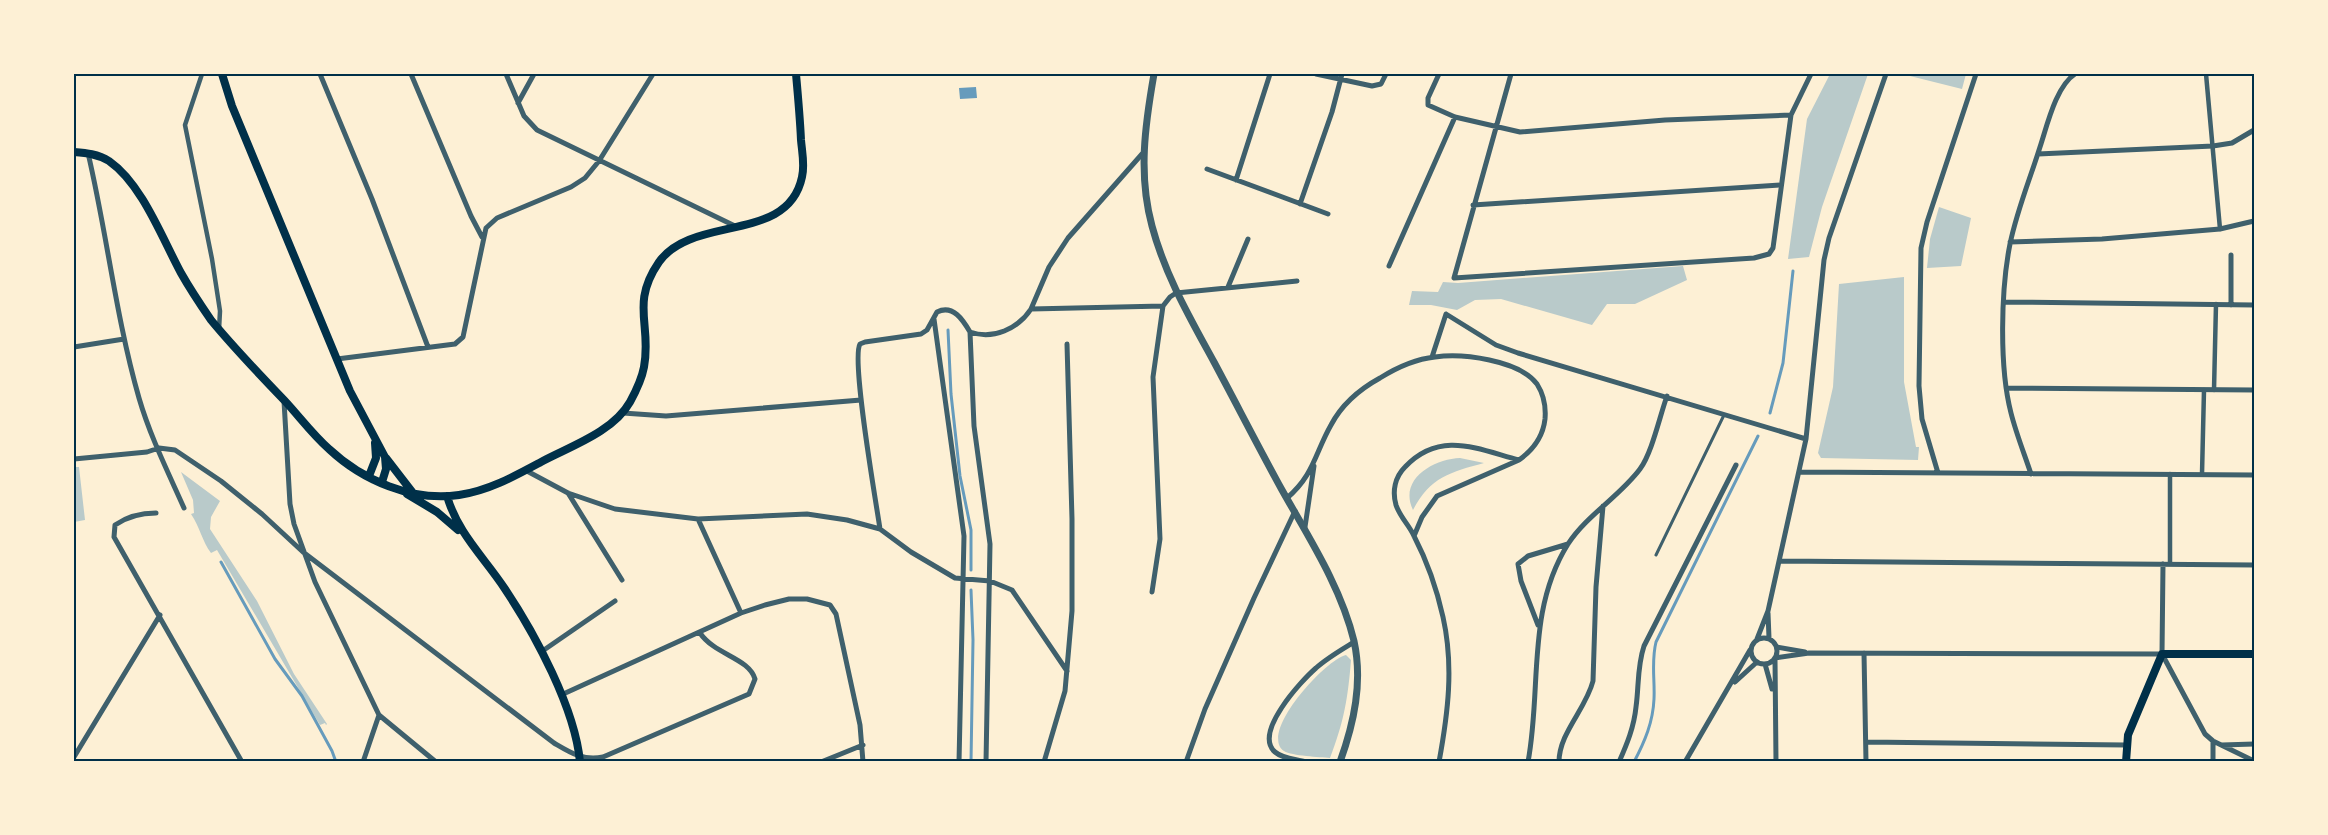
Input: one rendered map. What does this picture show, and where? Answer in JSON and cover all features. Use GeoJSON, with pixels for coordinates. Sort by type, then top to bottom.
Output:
{"type":"FeatureCollection","features":[{"type":"Feature","properties":{"kind":"main road"},"geometry":{"type":"LineString","coordinates":[[222,74],[232,106],[350,391],[385,457],[414,494]]}},
{"type":"Feature","properties":{"kind":"main road"},"geometry":{"type":"LineString","coordinates":[[74,152],[102,157],[111,162],[127,178],[147,207],[196,299],[219,330],[330,450],[347,464],[399,489],[414,494],[447,496],[493,486],[603,429],[623,413],[631,401],[644,366],[643,297],[647,283],[663,257],[688,240],[703,234],[767,218],[781,211],[797,192],[803,169],[796,74]]}},
{"type":"Feature","properties":{"kind":"main road"},"geometry":{"type":"LineString","coordinates":[[369,476],[376,458],[375,440]]}},
{"type":"Feature","properties":{"kind":"main road"},"geometry":{"type":"LineString","coordinates":[[382,482],[386,469],[385,457]]}},
{"type":"Feature","properties":{"kind":"main road"},"geometry":{"type":"LineString","coordinates":[[399,489],[438,513],[464,535]]}},
{"type":"Feature","properties":{"kind":"main road"},"geometry":{"type":"LineString","coordinates":[[447,496],[454,517],[464,535],[504,588],[541,652],[572,725],[580,760]]}},
{"type":"Feature","properties":{"kind":"main road"},"geometry":{"type":"LineString","coordinates":[[2126,762],[2126,745],[2132,724],[2162,654],[2254,654]]}},
{"type":"Feature","properties":{"kind":"street"},"geometry":{"type":"LineString","coordinates":[[201,74],[185,125],[212,259],[220,311],[219,330]]}},
{"type":"Feature","properties":{"kind":"street"},"geometry":{"type":"LineString","coordinates":[[320,74],[372,199],[428,347]]}},
{"type":"Feature","properties":{"kind":"street"},"geometry":{"type":"LineString","coordinates":[[411,74],[467,207],[483,237]]}},
{"type":"Feature","properties":{"kind":"street"},"geometry":{"type":"LineString","coordinates":[[506,74],[524,116],[537,130],[737,227]]}},
{"type":"Feature","properties":{"kind":"street"},"geometry":{"type":"LineString","coordinates":[[518,103],[534,74]]}},
{"type":"Feature","properties":{"kind":"street"},"geometry":{"type":"LineString","coordinates":[[337,359],[455,344],[463,337],[486,228],[498,218],[571,187],[585,178],[599,161],[653,74]]}},
{"type":"Feature","properties":{"kind":"street"},"geometry":{"type":"LineString","coordinates":[[1154,74],[1142,154],[1151,224],[1176,293],[1305,527],[1337,594],[1354,642],[1357,678],[1355,714],[1340,762]]}},
{"type":"Feature","properties":{"kind":"street"},"geometry":{"type":"LineString","coordinates":[[1236,180],[1270,74]]}},
{"type":"Feature","properties":{"kind":"street"},"geometry":{"type":"LineString","coordinates":[[1316,74],[1372,86],[1381,84],[1386,74]]}},
{"type":"Feature","properties":{"kind":"street"},"geometry":{"type":"LineString","coordinates":[[1300,204],[1342,81],[1342,74]]}},
{"type":"Feature","properties":{"kind":"street"},"geometry":{"type":"LineString","coordinates":[[1438,74],[1428,98],[1428,105],[1455,117],[1520,132],[1665,120],[1791,115]]}},
{"type":"Feature","properties":{"kind":"street"},"geometry":{"type":"LineString","coordinates":[[1511,74],[1454,278],[1754,258],[1769,254],[1773,248],[1791,115],[1811,74]]}},
{"type":"Feature","properties":{"kind":"street"},"geometry":{"type":"LineString","coordinates":[[1685,762],[1757,639],[1768,611],[1806,439],[1824,260],[1829,238],[1886,74]]}},
{"type":"Feature","properties":{"kind":"street"},"geometry":{"type":"LineString","coordinates":[[1938,473],[1922,419],[1919,386],[1921,248],[1927,222],[1975,74]]}},
{"type":"Feature","properties":{"kind":"street"},"geometry":{"type":"LineString","coordinates":[[2031,474],[2011,413],[2006,387],[2003,361],[2005,271],[2010,242],[2050,117],[2064,83],[2075,74]]}},
{"type":"Feature","properties":{"kind":"street"},"geometry":{"type":"LineString","coordinates":[[2206,74],[2220,230]]}},
{"type":"Feature","properties":{"kind":"street"},"geometry":{"type":"LineString","coordinates":[[1389,266],[1455,117]]}},
{"type":"Feature","properties":{"kind":"street"},"geometry":{"type":"LineString","coordinates":[[2038,154],[2213,146],[2232,142],[2254,130]]}},
{"type":"Feature","properties":{"kind":"street"},"geometry":{"type":"LineString","coordinates":[[88,153],[124,339],[139,398],[184,508]]}},
{"type":"Feature","properties":{"kind":"street"},"geometry":{"type":"LineString","coordinates":[[970,332],[984,335],[1005,331],[1020,322],[1031,309],[1049,267],[1068,238],[1142,154]]}},
{"type":"Feature","properties":{"kind":"street"},"geometry":{"type":"LineString","coordinates":[[1207,169],[1328,214]]}},
{"type":"Feature","properties":{"kind":"street"},"geometry":{"type":"LineString","coordinates":[[1473,205],[1781,185]]}},
{"type":"Feature","properties":{"kind":"street"},"geometry":{"type":"LineString","coordinates":[[2010,242],[2102,239],[2220,230],[2254,221]]}},
{"type":"Feature","properties":{"kind":"street"},"geometry":{"type":"LineString","coordinates":[[1228,287],[1248,239]]}},
{"type":"Feature","properties":{"kind":"street"},"geometry":{"type":"LineString","coordinates":[[2230,255],[2231,305]]}},
{"type":"Feature","properties":{"kind":"street"},"geometry":{"type":"LineString","coordinates":[[1152,592],[1160,539],[1153,377],[1163,306],[1166,300],[1176,293],[1296,281]]}},
{"type":"Feature","properties":{"kind":"street"},"geometry":{"type":"LineString","coordinates":[[2004,302],[2254,305]]}},
{"type":"Feature","properties":{"kind":"street"},"geometry":{"type":"LineString","coordinates":[[2214,390],[2216,304]]}},
{"type":"Feature","properties":{"kind":"street"},"geometry":{"type":"LineString","coordinates":[[1031,309],[1163,306]]}},
{"type":"Feature","properties":{"kind":"street"},"geometry":{"type":"LineString","coordinates":[[880,529],[861,400],[856,355],[858,347],[865,342],[921,334],[927,330],[933,318],[941,310],[950,310],[961,318],[970,332],[974,426],[987,518],[990,581],[986,762]]}},
{"type":"Feature","properties":{"kind":"street"},"geometry":{"type":"LineString","coordinates":[[1432,357],[1446,314],[1496,345],[1537,360],[1666,396],[1806,439]]}},
{"type":"Feature","properties":{"kind":"street"},"geometry":{"type":"LineString","coordinates":[[933,318],[961,513],[964,552],[959,762]]}},
{"type":"Feature","properties":{"kind":"street"},"geometry":{"type":"LineString","coordinates":[[74,347],[124,339]]}},
{"type":"Feature","properties":{"kind":"street"},"geometry":{"type":"LineString","coordinates":[[1044,762],[1062,706],[1072,610],[1072,519],[1066,344]]}},
{"type":"Feature","properties":{"kind":"street"},"geometry":{"type":"LineString","coordinates":[[1305,527],[1315,464],[1331,425],[1346,403],[1368,385],[1396,369],[1432,357],[1459,355],[1483,358],[1518,371],[1537,385],[1545,408],[1544,430],[1533,449],[1519,460],[1437,496],[1422,517],[1414,536]]}},
{"type":"Feature","properties":{"kind":"street"},"geometry":{"type":"LineString","coordinates":[[2006,387],[2254,390]]}},
{"type":"Feature","properties":{"kind":"street"},"geometry":{"type":"LineString","coordinates":[[2202,474],[2204,390]]}},
{"type":"Feature","properties":{"kind":"street"},"geometry":{"type":"LineString","coordinates":[[1528,762],[1536,700],[1536,662],[1543,605],[1568,544],[1644,463],[1666,396]]}},
{"type":"Feature","properties":{"kind":"street"},"geometry":{"type":"LineString","coordinates":[[284,400],[290,504],[303,552],[379,716],[436,762]]}},
{"type":"Feature","properties":{"kind":"street"},"geometry":{"type":"LineString","coordinates":[[623,413],[651,417],[861,400]]}},
{"type":"Feature","properties":{"kind":"street"},"geometry":{"type":"LineString","coordinates":[[1439,762],[1450,693],[1448,647],[1434,583],[1414,536],[1399,512],[1394,490],[1402,470],[1422,453],[1442,445],[1457,445],[1519,460]]}},
{"type":"Feature","properties":{"kind":"street"},"geometry":{"type":"LineString","coordinates":[[74,459],[147,452],[159,448],[181,453],[262,514],[303,552],[554,743],[580,760],[603,757],[749,694],[755,680],[749,668],[713,648],[700,633]]}},
{"type":"Feature","properties":{"kind":"street"},"geometry":{"type":"LineString","coordinates":[[1287,498],[1297,489],[1315,464]]}},
{"type":"Feature","properties":{"kind":"street"},"geometry":{"type":"LineString","coordinates":[[1619,762],[1631,735],[1636,708],[1639,662],[1644,646],[1736,465]]}},
{"type":"Feature","properties":{"kind":"street"},"geometry":{"type":"LineString","coordinates":[[525,470],[568,493],[615,509],[698,519],[807,514],[848,520],[880,529],[933,566],[962,580],[990,581],[1012,590],[1067,671]]}},
{"type":"Feature","properties":{"kind":"street"},"geometry":{"type":"LineString","coordinates":[[1799,472],[2254,476]]}},
{"type":"Feature","properties":{"kind":"street"},"geometry":{"type":"LineString","coordinates":[[2170,474],[2170,563]]}},
{"type":"Feature","properties":{"kind":"street"},"geometry":{"type":"LineString","coordinates":[[568,493],[622,580]]}},
{"type":"Feature","properties":{"kind":"street"},"geometry":{"type":"LineString","coordinates":[[1559,762],[1562,744],[1590,692],[1593,681],[1596,587],[1603,506]]}},
{"type":"Feature","properties":{"kind":"street"},"geometry":{"type":"LineString","coordinates":[[1186,762],[1205,709],[1295,511]]}},
{"type":"Feature","properties":{"kind":"street"},"geometry":{"type":"LineString","coordinates":[[156,513],[142,513],[122,520],[115,525],[114,537],[242,762]]}},
{"type":"Feature","properties":{"kind":"street"},"geometry":{"type":"LineString","coordinates":[[698,519],[741,613]]}},
{"type":"Feature","properties":{"kind":"street"},"geometry":{"type":"LineString","coordinates":[[1539,626],[1521,581],[1518,564],[1528,556],[1568,544]]}},
{"type":"Feature","properties":{"kind":"street"},"geometry":{"type":"LineString","coordinates":[[1780,561],[2254,565]]}},
{"type":"Feature","properties":{"kind":"street"},"geometry":{"type":"LineString","coordinates":[[2163,564],[2162,654],[2199,726],[2213,741],[2254,761]]}},
{"type":"Feature","properties":{"kind":"street"},"geometry":{"type":"LineString","coordinates":[[561,695],[741,613],[789,599],[812,600],[825,603],[833,608],[838,622],[863,745],[863,762]]}},
{"type":"Feature","properties":{"kind":"street"},"geometry":{"type":"LineString","coordinates":[[541,652],[615,601]]}},
{"type":"Feature","properties":{"kind":"street"},"geometry":{"type":"LineString","coordinates":[[1768,611],[1769,638],[1777,647],[1809,653]]}},
{"type":"Feature","properties":{"kind":"street"},"geometry":{"type":"LineString","coordinates":[[74,757],[160,615]]}},
{"type":"Feature","properties":{"kind":"street"},"geometry":{"type":"LineString","coordinates":[[1757,639],[1769,638]]}},
{"type":"Feature","properties":{"kind":"street"},"geometry":{"type":"LineString","coordinates":[[1305,762],[1284,757],[1272,749],[1270,734],[1274,722],[1289,696],[1302,681],[1333,655],[1354,642]]}},
{"type":"Feature","properties":{"kind":"street"},"geometry":{"type":"LineString","coordinates":[[1776,762],[1773,693],[1777,647]]}},
{"type":"Feature","properties":{"kind":"street"},"geometry":{"type":"LineString","coordinates":[[1750,650],[1756,662],[1765,664],[1775,659],[1809,653],[2162,654]]}},
{"type":"Feature","properties":{"kind":"street"},"geometry":{"type":"LineString","coordinates":[[1864,653],[1866,762]]}},
{"type":"Feature","properties":{"kind":"street"},"geometry":{"type":"LineString","coordinates":[[1729,687],[1756,662]]}},
{"type":"Feature","properties":{"kind":"street"},"geometry":{"type":"LineString","coordinates":[[1765,664],[1773,693]]}},
{"type":"Feature","properties":{"kind":"street"},"geometry":{"type":"LineString","coordinates":[[363,762],[379,716]]}},
{"type":"Feature","properties":{"kind":"street"},"geometry":{"type":"LineString","coordinates":[[1866,741],[2126,745]]}},
{"type":"Feature","properties":{"kind":"street"},"geometry":{"type":"LineString","coordinates":[[2213,741],[2213,762]]}},
{"type":"Feature","properties":{"kind":"street"},"geometry":{"type":"LineString","coordinates":[[2220,745],[2254,744]]}},
{"type":"Feature","properties":{"kind":"street"},"geometry":{"type":"LineString","coordinates":[[821,762],[863,745]]}},
{"type":"Feature","properties":{"kind":"lane"},"geometry":{"type":"LineString","coordinates":[[1656,555],[1725,414]]}},
{"type":"Feature","properties":{"kind":"shaded area"},"geometry":{"type":"Polygon","coordinates":[[[1830,74],[1868,74],[1822,207],[1809,257],[1788,259],[1807,119],[1830,74]]]}},
{"type":"Feature","properties":{"kind":"shaded area"},"geometry":{"type":"Polygon","coordinates":[[[1902,74],[1966,74],[1962,89],[1902,74]]]}},
{"type":"Feature","properties":{"kind":"shaded area"},"geometry":{"type":"Polygon","coordinates":[[[1939,207],[1971,218],[1961,266],[1927,268],[1930,239],[1939,207]]]}},
{"type":"Feature","properties":{"kind":"shaded area"},"geometry":{"type":"Polygon","coordinates":[[[1683,266],[1687,280],[1635,304],[1607,304],[1592,325],[1501,299],[1475,300],[1457,310],[1431,305],[1409,305],[1412,291],[1438,292],[1443,282],[1458,283],[1683,266]]]}},
{"type":"Feature","properties":{"kind":"shaded area"},"geometry":{"type":"Polygon","coordinates":[[[1904,277],[1904,382],[1916,447],[1919,447],[1918,460],[1821,458],[1818,453],[1833,387],[1839,284],[1904,277]]]}},
{"type":"Feature","properties":{"kind":"shaded area"},"geometry":{"type":"Polygon","coordinates":[[[1460,458],[1484,463],[1452,473],[1434,483],[1413,510],[1410,489],[1414,480],[1440,462],[1460,458]]]}},
{"type":"Feature","properties":{"kind":"shaded area"},"geometry":{"type":"Polygon","coordinates":[[[74,467],[79,467],[85,520],[74,522],[74,467]]]}},
{"type":"Feature","properties":{"kind":"shaded area"},"geometry":{"type":"Polygon","coordinates":[[[181,472],[220,501],[211,517],[210,529],[257,601],[294,674],[327,724],[326,725],[325,723],[320,725],[217,550],[211,553],[208,548],[191,514],[194,513],[193,500],[181,472]]]}},
{"type":"Feature","properties":{"kind":"shaded area"},"geometry":{"type":"Polygon","coordinates":[[[1346,655],[1351,660],[1347,698],[1339,733],[1330,758],[1284,751],[1278,742],[1280,729],[1287,714],[1324,669],[1346,655]]]}},
{"type":"Feature","properties":{"kind":"water"},"geometry":{"type":"Polygon","coordinates":[[[976,87],[977,98],[960,99],[959,88],[976,87]]]}},
{"type":"Feature","properties":{"kind":"waterway"},"geometry":{"type":"LineString","coordinates":[[1770,413],[1783,363],[1793,271]]}},
{"type":"Feature","properties":{"kind":"waterway"},"geometry":{"type":"LineString","coordinates":[[948,330],[951,394],[960,476],[971,530],[971,570]]}},
{"type":"Feature","properties":{"kind":"waterway"},"geometry":{"type":"LineString","coordinates":[[1634,762],[1645,739],[1652,716],[1656,642],[1758,436]]}},
{"type":"Feature","properties":{"kind":"waterway"},"geometry":{"type":"LineString","coordinates":[[221,562],[275,659],[302,696],[336,762]]}},
{"type":"Feature","properties":{"kind":"waterway"},"geometry":{"type":"LineString","coordinates":[[971,590],[973,640],[971,762]]}}]}
